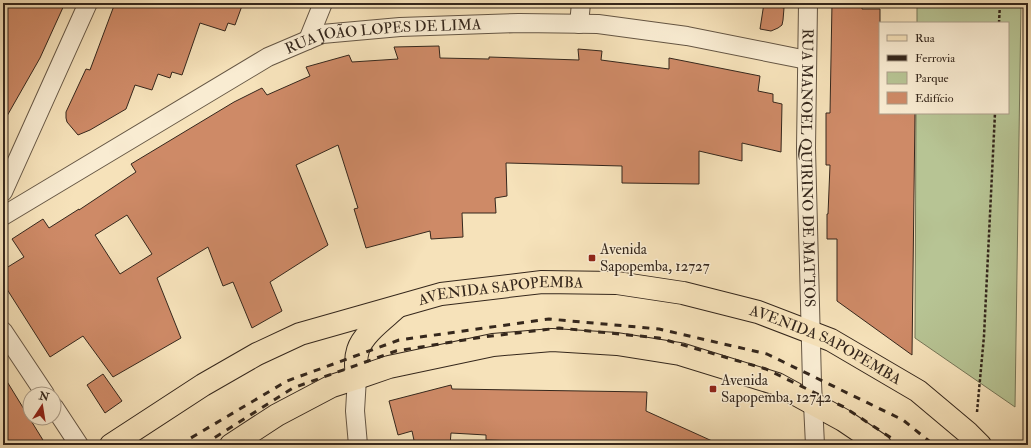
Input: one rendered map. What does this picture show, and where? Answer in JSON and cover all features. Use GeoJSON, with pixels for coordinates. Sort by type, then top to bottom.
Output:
{"type":"FeatureCollection","features":[{"type":"Feature","properties":{"kind":"main road","name":"AVENIDA SAPOPEMBA"},"geometry":{"type":"LineString","coordinates":[[111,445],[203,385],[257,354],[300,334],[441,294],[542,282],[617,283],[683,293],[758,312],[831,340],[918,391],[977,443]]}},
{"type":"Feature","properties":{"kind":"main road"},"geometry":{"type":"LineString","coordinates":[[357,378],[356,360],[358,348],[365,338],[398,306]]}},
{"type":"Feature","properties":{"kind":"main road"},"geometry":{"type":"LineString","coordinates":[[231,445],[277,415],[332,386],[389,367],[493,345],[552,340],[617,344],[680,354],[777,384],[843,420],[880,445]]}},
{"type":"Feature","properties":{"kind":"street"},"geometry":{"type":"LineString","coordinates":[[3,192],[88,3]]}},
{"type":"Feature","properties":{"kind":"street"},"geometry":{"type":"LineString","coordinates":[[308,40],[323,3]]}},
{"type":"Feature","properties":{"kind":"street"},"geometry":{"type":"LineString","coordinates":[[579,24],[582,3]]}},
{"type":"Feature","properties":{"kind":"street","name":"RUA MANOEL QUIRINO DE MATTOS"},"geometry":{"type":"LineString","coordinates":[[808,3],[806,148],[814,445]]}},
{"type":"Feature","properties":{"kind":"street","name":"RUA JOÃO LOPES DE LIMA"},"geometry":{"type":"LineString","coordinates":[[3,216],[268,57],[322,34],[400,27],[519,23],[598,24],[687,36],[807,60]]}},
{"type":"Feature","properties":{"kind":"street"},"geometry":{"type":"LineString","coordinates":[[3,331],[40,386]]}},
{"type":"Feature","properties":{"kind":"street"},"geometry":{"type":"LineString","coordinates":[[357,378],[355,411],[358,445]]}},
{"type":"Feature","properties":{"kind":"street"},"geometry":{"type":"LineString","coordinates":[[62,419],[79,445]]}},
{"type":"Feature","properties":{"kind":"path"},"geometry":{"type":"LineString","coordinates":[[999,22],[1000,3]]}},
{"type":"Feature","properties":{"kind":"path"},"geometry":{"type":"LineString","coordinates":[[977,443],[995,114]]}},
{"type":"Feature","properties":{"kind":"path"},"geometry":{"type":"LineString","coordinates":[[1028,134],[1024,136],[1028,145]]}},
{"type":"Feature","properties":{"kind":"green space"},"geometry":{"type":"Polygon","coordinates":[[[917,3],[1021,3],[1015,407],[915,338],[916,114],[1009,114],[1009,22],[917,22],[917,3]]]}},
{"type":"Feature","properties":{"kind":"building"},"geometry":{"type":"Polygon","coordinates":[[[3,3],[65,3],[40,58],[3,123],[3,3]]]}},
{"type":"Feature","properties":{"kind":"building"},"geometry":{"type":"Polygon","coordinates":[[[115,3],[243,3],[235,25],[228,23],[225,31],[200,23],[182,75],[172,72],[170,78],[158,74],[152,90],[135,85],[126,109],[90,130],[78,135],[67,122],[66,112],[86,69],[90,70],[115,3]]]}},
{"type":"Feature","properties":{"kind":"building"},"geometry":{"type":"Polygon","coordinates":[[[764,3],[784,8],[782,25],[771,31],[760,29],[764,3]]]}},
{"type":"Feature","properties":{"kind":"building"},"geometry":{"type":"Polygon","coordinates":[[[832,3],[862,3],[862,9],[880,9],[879,114],[915,114],[912,355],[837,301],[837,239],[827,239],[830,165],[826,165],[826,113],[830,113],[832,3]]]}},
{"type":"Feature","properties":{"kind":"building"},"geometry":{"type":"Polygon","coordinates":[[[439,46],[440,58],[489,59],[489,57],[579,60],[578,49],[602,51],[601,60],[669,69],[669,58],[760,76],[758,91],[773,94],[773,102],[782,104],[781,152],[742,143],[742,161],[699,151],[699,184],[622,183],[622,166],[506,163],[507,196],[495,198],[496,213],[462,213],[463,237],[431,239],[430,231],[366,248],[354,209],[358,208],[338,145],[296,165],[328,245],[270,282],[282,311],[252,328],[233,282],[223,286],[208,247],[157,278],[181,338],[113,377],[83,336],[50,357],[3,283],[3,270],[24,257],[12,239],[43,219],[49,228],[79,210],[136,172],[131,164],[234,102],[262,88],[267,95],[310,76],[306,67],[349,55],[352,62],[398,59],[394,47],[439,46]],[[127,215],[95,235],[120,274],[152,254],[127,215]]]}},
{"type":"Feature","properties":{"kind":"building"},"geometry":{"type":"Polygon","coordinates":[[[103,374],[122,401],[105,413],[87,385],[103,374]]]}},
{"type":"Feature","properties":{"kind":"building"},"geometry":{"type":"Polygon","coordinates":[[[3,375],[22,406],[22,426],[34,426],[46,445],[3,445],[3,375]]]}},
{"type":"Feature","properties":{"kind":"building"},"geometry":{"type":"Polygon","coordinates":[[[451,385],[452,389],[647,392],[646,411],[721,445],[518,445],[518,441],[486,440],[486,435],[451,433],[450,445],[415,445],[412,431],[398,435],[389,401],[451,385]]]}},
{"type":"Feature","properties":{"kind":"railway"},"geometry":{"type":"LineString","coordinates":[[179,445],[287,381],[399,340],[549,319],[659,329],[767,354],[903,420],[934,445]]}},
{"type":"Feature","properties":{"kind":"railway"},"geometry":{"type":"LineString","coordinates":[[203,445],[293,388],[396,351],[483,337],[559,328],[659,338],[766,369],[844,407],[902,445]]}},
{"type":"Feature","properties":{"kind":"place","name":"Avenida Sapopemba, 12727"},"geometry":{"type":"Point","coordinates":[592,258]}},
{"type":"Feature","properties":{"kind":"place","name":"Avenida Sapopemba, 12742"},"geometry":{"type":"Point","coordinates":[713,389]}}]}
